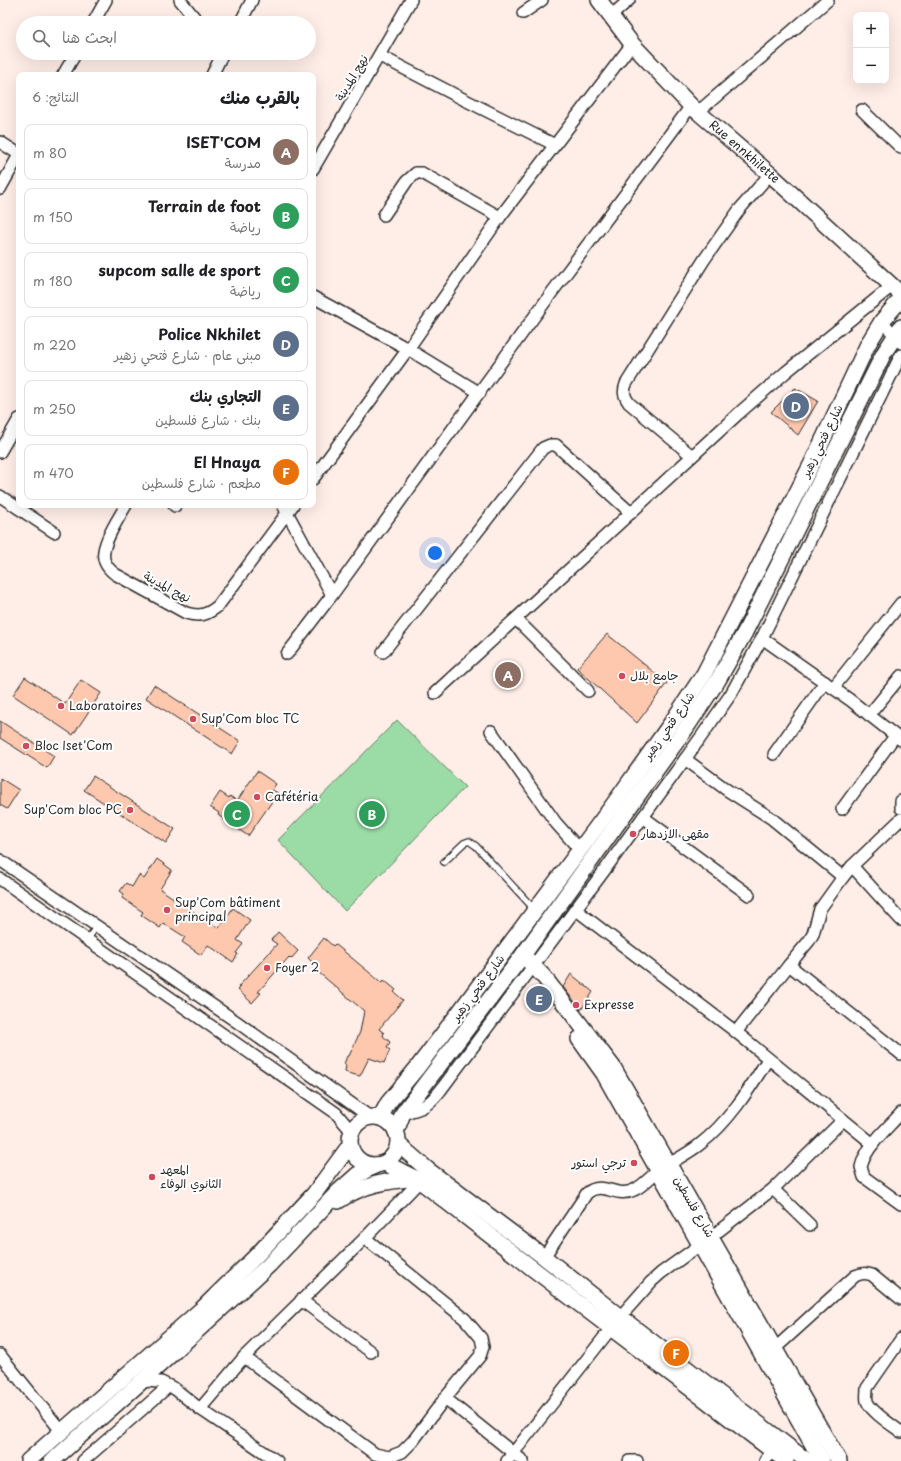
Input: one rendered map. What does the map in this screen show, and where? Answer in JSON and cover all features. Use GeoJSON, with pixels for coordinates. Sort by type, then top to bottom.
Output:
{"type":"FeatureCollection","features":[{"type":"Feature","properties":{"kind":"street"},"geometry":{"type":"LineString","coordinates":[[97,16],[106,0]]}},
{"type":"Feature","properties":{"kind":"street"},"geometry":{"type":"LineString","coordinates":[[180,0],[193,16]]}},
{"type":"Feature","properties":{"kind":"street"},"geometry":{"type":"LineString","coordinates":[[244,16],[252,0]]}},
{"type":"Feature","properties":{"kind":"street","name":"نهج المدينة"},"geometry":{"type":"LineString","coordinates":[[316,164],[380,56],[411,0]]}},
{"type":"Feature","properties":{"kind":"street"},"geometry":{"type":"LineString","coordinates":[[523,13],[542,0]]}},
{"type":"Feature","properties":{"kind":"street","name":"Rue ennkhilette"},"geometry":{"type":"LineString","coordinates":[[599,0],[632,44],[695,109],[770,174],[896,290]]}},
{"type":"Feature","properties":{"kind":"street"},"geometry":{"type":"LineString","coordinates":[[611,16],[629,0]]}},
{"type":"Feature","properties":{"kind":"street"},"geometry":{"type":"LineString","coordinates":[[287,654],[480,393],[550,295],[695,109],[828,0]]}},
{"type":"Feature","properties":{"kind":"street"},"geometry":{"type":"LineString","coordinates":[[316,474],[408,349],[500,217],[632,44]]}},
{"type":"Feature","properties":{"kind":"street"},"geometry":{"type":"LineString","coordinates":[[380,56],[555,144]]}},
{"type":"Feature","properties":{"kind":"street"},"geometry":{"type":"LineString","coordinates":[[65,72],[72,60]]}},
{"type":"Feature","properties":{"kind":"street"},"geometry":{"type":"LineString","coordinates":[[216,72],[220,60]]}},
{"type":"Feature","properties":{"kind":"street"},"geometry":{"type":"LineString","coordinates":[[862,110],[901,148]]}},
{"type":"Feature","properties":{"kind":"street"},"geometry":{"type":"LineString","coordinates":[[0,142],[16,152]]}},
{"type":"Feature","properties":{"kind":"street"},"geometry":{"type":"LineString","coordinates":[[0,189],[16,160]]}},
{"type":"Feature","properties":{"kind":"street"},"geometry":{"type":"LineString","coordinates":[[384,215],[407,181],[416,173],[422,173],[500,217]]}},
{"type":"Feature","properties":{"kind":"street"},"geometry":{"type":"LineString","coordinates":[[692,456],[629,403],[625,398],[624,391],[626,384],[704,260],[739,210],[770,174]]}},
{"type":"Feature","properties":{"kind":"street"},"geometry":{"type":"LineString","coordinates":[[435,694],[692,456],[786,372],[896,290]]}},
{"type":"Feature","properties":{"kind":"street"},"geometry":{"type":"LineString","coordinates":[[316,299],[408,349],[480,393]]}},
{"type":"Feature","properties":{"kind":"street","name":"شارع فتحي زهير"},"geometry":{"type":"LineString","coordinates":[[375,1118],[441,1037],[580,850],[672,722],[704,674],[812,463],[868,344],[882,321],[901,299]]}},
{"type":"Feature","properties":{"kind":"street"},"geometry":{"type":"LineString","coordinates":[[882,321],[899,335]]}},
{"type":"Feature","properties":{"kind":"street","name":"شارع فتحي زهير"},"geometry":{"type":"LineString","coordinates":[[397,1138],[403,1113],[525,964],[718,680],[746,632],[880,360],[899,335]]}},
{"type":"Feature","properties":{"kind":"street"},"geometry":{"type":"LineString","coordinates":[[525,964],[575,910],[731,694],[762,638],[901,355]]}},
{"type":"Feature","properties":{"kind":"street"},"geometry":{"type":"LineString","coordinates":[[0,452],[16,424]]}},
{"type":"Feature","properties":{"kind":"street"},"geometry":{"type":"LineString","coordinates":[[383,652],[543,448],[550,445],[556,445],[632,513]]}},
{"type":"Feature","properties":{"kind":"street"},"geometry":{"type":"LineString","coordinates":[[0,496],[16,507]]}},
{"type":"Feature","properties":{"kind":"street"},"geometry":{"type":"LineString","coordinates":[[18,508],[54,532]]}},
{"type":"Feature","properties":{"kind":"street","name":"نهج المدينة"},"geometry":{"type":"LineString","coordinates":[[124,508],[107,541],[103,554],[104,562],[115,574],[186,613],[196,616],[210,613],[218,606],[288,508]]}},
{"type":"Feature","properties":{"kind":"street"},"geometry":{"type":"LineString","coordinates":[[288,508],[332,595]]}},
{"type":"Feature","properties":{"kind":"street"},"geometry":{"type":"LineString","coordinates":[[774,754],[829,685],[901,603]]}},
{"type":"Feature","properties":{"kind":"street"},"geometry":{"type":"LineString","coordinates":[[516,619],[588,691]]}},
{"type":"Feature","properties":{"kind":"street"},"geometry":{"type":"LineString","coordinates":[[762,638],[829,685],[898,738],[842,809]]}},
{"type":"Feature","properties":{"kind":"street"},"geometry":{"type":"LineString","coordinates":[[869,715],[901,676]]}},
{"type":"Feature","properties":{"kind":"street"},"geometry":{"type":"LineString","coordinates":[[491,731],[556,823],[580,850]]}},
{"type":"Feature","properties":{"kind":"street"},"geometry":{"type":"LineString","coordinates":[[685,759],[727,790],[771,818],[843,877]]}},
{"type":"Feature","properties":{"kind":"street"},"geometry":{"type":"LineString","coordinates":[[901,801],[901,808]]}},
{"type":"Feature","properties":{"kind":"street"},"geometry":{"type":"LineString","coordinates":[[643,817],[749,895]]}},
{"type":"Feature","properties":{"kind":"street"},"geometry":{"type":"LineString","coordinates":[[736,1032],[809,941],[813,934],[820,909],[843,877],[852,866],[901,819]]}},
{"type":"Feature","properties":{"kind":"street"},"geometry":{"type":"LineString","coordinates":[[0,860],[375,1118],[392,1126],[397,1138],[421,1176],[616,1323],[786,1461]]}},
{"type":"Feature","properties":{"kind":"street"},"geometry":{"type":"LineString","coordinates":[[852,866],[901,920]]}},
{"type":"Feature","properties":{"kind":"street"},"geometry":{"type":"LineString","coordinates":[[0,879],[336,1113],[351,1139],[356,1158],[369,1165],[380,1164],[421,1176],[544,1257],[616,1323]]}},
{"type":"Feature","properties":{"kind":"street"},"geometry":{"type":"LineString","coordinates":[[575,910],[736,1032],[873,1144]]}},
{"type":"Feature","properties":{"kind":"street","name":"شارع فلسطين"},"geometry":{"type":"LineString","coordinates":[[525,964],[544,977],[613,1067],[664,1167],[770,1353],[839,1461]]}},
{"type":"Feature","properties":{"kind":"street"},"geometry":{"type":"LineString","coordinates":[[789,965],[901,1054]]}},
{"type":"Feature","properties":{"kind":"street"},"geometry":{"type":"LineString","coordinates":[[544,1257],[590,1190],[599,1188],[621,1194],[628,1193],[635,1190],[664,1167],[698,1146],[710,1136],[749,1090],[768,1059]]}},
{"type":"Feature","properties":{"kind":"street"},"geometry":{"type":"LineString","coordinates":[[899,1199],[864,1176],[861,1171],[862,1162],[873,1144],[901,1113]]}},
{"type":"Feature","properties":{"kind":"street"},"geometry":{"type":"LineString","coordinates":[[28,1461],[203,1308],[257,1255],[314,1194],[351,1139],[356,1125],[362,1120],[375,1118]]}},
{"type":"Feature","properties":{"kind":"street"},"geometry":{"type":"LineString","coordinates":[[510,1457],[616,1323],[651,1282],[773,1189],[843,1120]]}},
{"type":"Feature","properties":{"kind":"street"},"geometry":{"type":"LineString","coordinates":[[52,1461],[269,1265],[356,1175],[380,1164],[394,1155],[397,1138]]}},
{"type":"Feature","properties":{"kind":"street"},"geometry":{"type":"LineString","coordinates":[[316,1216],[351,1192],[375,1184],[421,1176]]}},
{"type":"Feature","properties":{"kind":"street"},"geometry":{"type":"LineString","coordinates":[[200,1409],[244,1357],[365,1238],[421,1176]]}},
{"type":"Feature","properties":{"kind":"street"},"geometry":{"type":"LineString","coordinates":[[773,1189],[810,1225]]}},
{"type":"Feature","properties":{"kind":"street"},"geometry":{"type":"LineString","coordinates":[[244,1357],[375,1454],[389,1457],[402,1452],[413,1441],[445,1398],[480,1356],[483,1347],[481,1338],[465,1319],[365,1238]]}},
{"type":"Feature","properties":{"kind":"street"},"geometry":{"type":"LineString","coordinates":[[770,1353],[855,1276],[862,1273],[872,1275],[901,1299]]}},
{"type":"Feature","properties":{"kind":"street"},"geometry":{"type":"LineString","coordinates":[[302,1300],[371,1352]]}},
{"type":"Feature","properties":{"kind":"street"},"geometry":{"type":"LineString","coordinates":[[901,1339],[867,1388],[866,1396],[867,1402],[871,1408],[901,1432]]}},
{"type":"Feature","properties":{"kind":"street","name":"شارع فلسطين"},"geometry":{"type":"LineString","coordinates":[[770,1353],[822,1461]]}},
{"type":"Feature","properties":{"kind":"street"},"geometry":{"type":"LineString","coordinates":[[0,1355],[62,1432]]}},
{"type":"Feature","properties":{"kind":"street"},"geometry":{"type":"LineString","coordinates":[[142,1381],[161,1382],[169,1386],[200,1409],[277,1461]]}},
{"type":"Feature","properties":{"kind":"street"},"geometry":{"type":"LineString","coordinates":[[83,1461],[169,1386]]}},
{"type":"Feature","properties":{"kind":"street"},"geometry":{"type":"LineString","coordinates":[[445,1398],[510,1457],[523,1461]]}},
{"type":"Feature","properties":{"kind":"street"},"geometry":{"type":"LineString","coordinates":[[772,1450],[807,1461]]}},
{"type":"Feature","properties":{"kind":"street"},"geometry":{"type":"LineString","coordinates":[[629,1461],[637,1461]]}},
{"type":"Feature","properties":{"kind":"lane"},"geometry":{"type":"LineString","coordinates":[[444,862],[464,843],[470,841],[535,910]]}},
{"type":"Feature","properties":{"kind":"lane"},"geometry":{"type":"LineString","coordinates":[[87,940],[97,926]]}},
{"type":"Feature","properties":{"kind":"green space"},"geometry":{"type":"Polygon","coordinates":[[[397,720],[465,787],[345,911],[278,840],[397,720]]]}},
{"type":"Feature","properties":{"kind":"building"},"geometry":{"type":"Polygon","coordinates":[[[795,388],[818,401],[798,435],[771,412],[795,388]]]}},
{"type":"Feature","properties":{"kind":"building","name":"جامع بلال"},"geometry":{"type":"Polygon","coordinates":[[[607,634],[667,683],[637,723],[577,668],[607,634]]]}},
{"type":"Feature","properties":{"kind":"building","name":"Laboratoires"},"geometry":{"type":"Polygon","coordinates":[[[25,677],[65,704],[81,680],[101,693],[73,735],[13,695],[25,677]]]}},
{"type":"Feature","properties":{"kind":"building","name":"Sup'Com bloc TC"},"geometry":{"type":"Polygon","coordinates":[[[154,685],[240,741],[232,754],[146,698],[154,685]]]}},
{"type":"Feature","properties":{"kind":"building","name":"Bloc Iset'Com"},"geometry":{"type":"Polygon","coordinates":[[[0,721],[54,756],[47,768],[0,738],[0,721]]]}},
{"type":"Feature","properties":{"kind":"building"},"geometry":{"type":"Polygon","coordinates":[[[257,771],[276,784],[272,790],[278,793],[248,836],[218,815],[219,813],[210,807],[220,792],[237,801],[257,771]]]}},
{"type":"Feature","properties":{"kind":"building","name":"Sup'Com bloc PC"},"geometry":{"type":"Polygon","coordinates":[[[93,776],[175,829],[166,843],[84,790],[93,776]]]}},
{"type":"Feature","properties":{"kind":"building"},"geometry":{"type":"Polygon","coordinates":[[[0,778],[19,790],[7,809],[0,805],[0,778]]]}},
{"type":"Feature","properties":{"kind":"building","name":"Sup'Com bâtiment principal"},"geometry":{"type":"Polygon","coordinates":[[[157,859],[172,870],[160,889],[206,920],[219,928],[233,908],[250,920],[237,940],[243,944],[236,953],[238,954],[233,962],[208,945],[201,955],[182,942],[185,937],[163,923],[160,928],[141,915],[143,912],[122,898],[124,894],[120,891],[126,883],[132,887],[139,875],[144,879],[157,859]]]}},
{"type":"Feature","properties":{"kind":"building","name":"Foyer 2"},"geometry":{"type":"Polygon","coordinates":[[[278,932],[298,951],[291,959],[289,957],[258,992],[261,993],[252,1003],[238,990],[240,988],[238,987],[277,944],[271,940],[278,932]]]}},
{"type":"Feature","properties":{"kind":"building"},"geometry":{"type":"Polygon","coordinates":[[[324,938],[333,946],[335,944],[382,983],[384,980],[396,990],[394,992],[403,1000],[379,1029],[384,1033],[383,1036],[390,1042],[387,1048],[390,1050],[384,1063],[369,1058],[360,1076],[347,1073],[345,1071],[346,1065],[344,1064],[360,1032],[364,1011],[311,966],[313,963],[308,958],[324,938]]]}},
{"type":"Feature","properties":{"kind":"building","name":"Expresse"},"geometry":{"type":"Polygon","coordinates":[[[571,974],[593,992],[581,1010],[563,987],[571,974]]]}},
{"type":"Feature","properties":{"kind":"place","name":"Police Nkhilet"},"geometry":{"type":"Point","coordinates":[796,406]}},
{"type":"Feature","properties":{"kind":"place","name":"ISET'COM"},"geometry":{"type":"Point","coordinates":[508,675]}},
{"type":"Feature","properties":{"kind":"place","name":"جامع بلال"},"geometry":{"type":"Point","coordinates":[622,676]}},
{"type":"Feature","properties":{"kind":"place","name":"Laboratoires"},"geometry":{"type":"Point","coordinates":[61,706]}},
{"type":"Feature","properties":{"kind":"place","name":"Sup'Com bloc TC"},"geometry":{"type":"Point","coordinates":[193,719]}},
{"type":"Feature","properties":{"kind":"place","name":"Bloc Iset'Com"},"geometry":{"type":"Point","coordinates":[26,746]}},
{"type":"Feature","properties":{"kind":"place","name":"Cafétéria"},"geometry":{"type":"Point","coordinates":[257,797]}},
{"type":"Feature","properties":{"kind":"place","name":"Sup'Com bloc PC"},"geometry":{"type":"Point","coordinates":[130,810]}},
{"type":"Feature","properties":{"kind":"place","name":"supcom salle de sport"},"geometry":{"type":"Point","coordinates":[237,814]}},
{"type":"Feature","properties":{"kind":"place","name":"Terrain de foot"},"geometry":{"type":"Point","coordinates":[372,814]}},
{"type":"Feature","properties":{"kind":"place","name":"مقهى الازدهار"},"geometry":{"type":"Point","coordinates":[633,834]}},
{"type":"Feature","properties":{"kind":"place","name":"Sup'Com bâtiment principal"},"geometry":{"type":"Point","coordinates":[167,910]}},
{"type":"Feature","properties":{"kind":"place","name":"Foyer 2"},"geometry":{"type":"Point","coordinates":[267,968]}},
{"type":"Feature","properties":{"kind":"place","name":"التجاري بنك"},"geometry":{"type":"Point","coordinates":[539,999]}},
{"type":"Feature","properties":{"kind":"place","name":"Expresse"},"geometry":{"type":"Point","coordinates":[576,1005]}},
{"type":"Feature","properties":{"kind":"place","name":"ترجي استور"},"geometry":{"type":"Point","coordinates":[634,1163]}},
{"type":"Feature","properties":{"kind":"place","name":"المعهد الثانوي الوفاء"},"geometry":{"type":"Point","coordinates":[152,1177]}},
{"type":"Feature","properties":{"kind":"place","name":"El Hnaya"},"geometry":{"type":"Point","coordinates":[676,1353]}}]}
